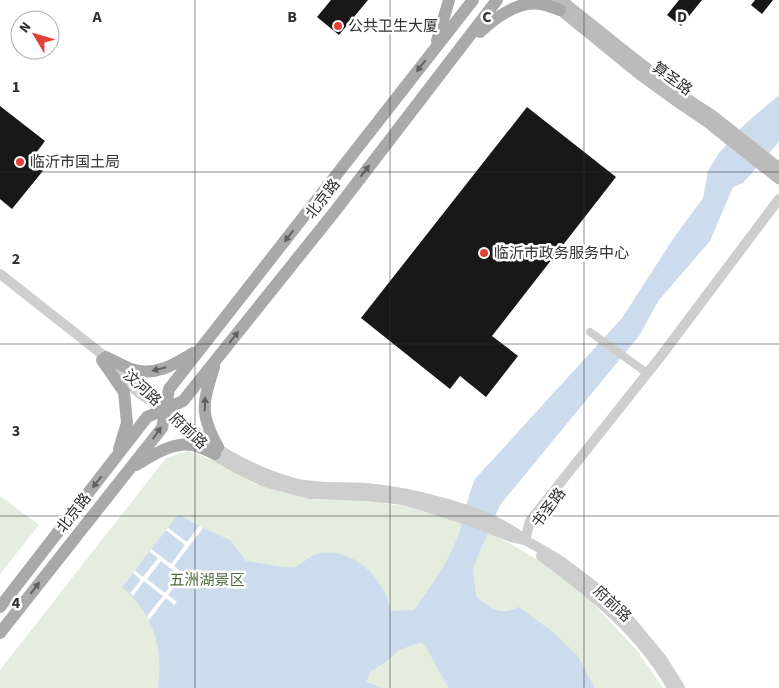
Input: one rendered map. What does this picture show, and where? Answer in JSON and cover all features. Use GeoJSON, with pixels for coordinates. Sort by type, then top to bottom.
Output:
{"type":"FeatureCollection","features":[{"type":"Feature","properties":{"kind":"main road"},"geometry":{"type":"LineString","coordinates":[[434,50],[450,0]]}},
{"type":"Feature","properties":{"kind":"main road","name":"北京路"},"geometry":{"type":"LineString","coordinates":[[0,633],[162,428],[169,389],[472,0]]}},
{"type":"Feature","properties":{"kind":"main road","name":"北京路"},"geometry":{"type":"LineString","coordinates":[[0,607],[148,417],[182,401],[217,359],[336,210],[497,0]]}},
{"type":"Feature","properties":{"kind":"main road","name":"算圣路"},"geometry":{"type":"LineString","coordinates":[[548,0],[563,3],[773,167],[779,179]]}},
{"type":"Feature","properties":{"kind":"main road"},"geometry":{"type":"LineString","coordinates":[[454,56],[503,12],[539,4],[563,3]]}},
{"type":"Feature","properties":{"kind":"main road"},"geometry":{"type":"LineString","coordinates":[[104,358],[132,370],[154,372],[176,364],[202,348]]}},
{"type":"Feature","properties":{"kind":"main road"},"geometry":{"type":"LineString","coordinates":[[104,358],[124,392],[126,406],[127,423],[115,459]]}},
{"type":"Feature","properties":{"kind":"main road"},"geometry":{"type":"LineString","coordinates":[[216,451],[208,429],[205,414],[205,396],[217,359]]}},
{"type":"Feature","properties":{"kind":"main road"},"geometry":{"type":"LineString","coordinates":[[130,469],[159,452],[178,444],[194,445],[216,451]]}},
{"type":"Feature","properties":{"kind":"street","name":"书圣路"},"geometry":{"type":"LineString","coordinates":[[525,540],[530,520],[647,373],[779,199]]}},
{"type":"Feature","properties":{"kind":"street","name":"书圣路"},"geometry":{"type":"LineString","coordinates":[[525,540],[536,523],[666,360],[779,209]]}},
{"type":"Feature","properties":{"kind":"street","name":"汶河路"},"geometry":{"type":"LineString","coordinates":[[0,274],[104,358],[140,394],[166,410]]}},
{"type":"Feature","properties":{"kind":"street","name":"汶河路"},"geometry":{"type":"LineString","coordinates":[[0,280],[104,358]]}},
{"type":"Feature","properties":{"kind":"street"},"geometry":{"type":"LineString","coordinates":[[592,334],[647,373]]}},
{"type":"Feature","properties":{"kind":"street","name":"府前路"},"geometry":{"type":"LineString","coordinates":[[166,410],[184,431],[216,451],[238,469],[264,482],[310,494],[367,496],[443,507],[500,528],[525,540],[561,561],[594,586],[623,612],[662,658],[680,688]]}},
{"type":"Feature","properties":{"kind":"street","name":"府前路"},"geometry":{"type":"LineString","coordinates":[[525,540],[536,553],[589,592],[617,617],[655,663],[672,688]]}},
{"type":"Feature","properties":{"kind":"green space","name":"五洲湖景区"},"geometry":{"type":"Polygon","coordinates":[[[188,451],[213,460],[257,485],[315,500],[370,500],[393,505],[404,504],[496,536],[547,565],[580,589],[638,652],[663,688],[0,688],[0,670],[166,458],[188,451]]]}},
{"type":"Feature","properties":{"kind":"green space"},"geometry":{"type":"Polygon","coordinates":[[[0,496],[39,525],[0,574],[0,496]]]}},
{"type":"Feature","properties":{"kind":"water"},"geometry":{"type":"Polygon","coordinates":[[[779,95],[779,142],[743,183],[733,187],[710,241],[659,300],[639,336],[500,505],[473,568],[476,596],[496,610],[506,611],[519,607],[554,633],[577,655],[595,688],[449,688],[422,642],[399,650],[386,662],[371,671],[366,682],[383,688],[158,688],[159,659],[154,632],[142,608],[122,587],[177,516],[180,515],[230,540],[246,561],[293,567],[320,553],[345,555],[366,568],[375,577],[388,599],[391,611],[414,610],[439,574],[454,546],[475,479],[622,318],[673,239],[703,198],[708,171],[719,153],[744,125],[779,95]]]}},
{"type":"Feature","properties":{"kind":"pier"},"geometry":{"type":"Polygon","coordinates":[[[199,526],[203,528],[174,566],[193,581],[191,584],[182,577],[168,595],[177,602],[174,605],[166,598],[149,620],[147,616],[163,596],[144,581],[133,596],[130,593],[141,580],[133,573],[134,570],[143,577],[158,558],[150,552],[151,549],[171,564],[185,545],[166,530],[168,528],[187,542],[199,526]],[[161,561],[147,579],[165,593],[179,575],[161,561]]]}},
{"type":"Feature","properties":{"kind":"building","name":"公共卫生大厦"},"geometry":{"type":"Polygon","coordinates":[[[331,0],[368,0],[339,35],[317,17],[331,0]]]}},
{"type":"Feature","properties":{"kind":"building"},"geometry":{"type":"Polygon","coordinates":[[[679,0],[702,0],[681,26],[667,15],[679,0]]]}},
{"type":"Feature","properties":{"kind":"building"},"geometry":{"type":"Polygon","coordinates":[[[755,0],[773,0],[762,14],[751,5],[755,0]]]}},
{"type":"Feature","properties":{"kind":"building","name":"临沂市国土局"},"geometry":{"type":"Polygon","coordinates":[[[0,106],[45,141],[33,157],[46,167],[12,209],[0,199],[0,106]]]}},
{"type":"Feature","properties":{"kind":"building","name":"临沂市政务服务中心"},"geometry":{"type":"Polygon","coordinates":[[[527,107],[616,177],[492,336],[518,356],[486,397],[460,376],[450,389],[361,318],[527,107]]]}},
{"type":"Feature","properties":{"kind":"place","name":"公共卫生大厦"},"geometry":{"type":"Point","coordinates":[338,26]}},
{"type":"Feature","properties":{"kind":"place","name":"临沂市国土局"},"geometry":{"type":"Point","coordinates":[20,162]}},
{"type":"Feature","properties":{"kind":"place","name":"临沂市政务服务中心"},"geometry":{"type":"Point","coordinates":[484,253]}}]}
